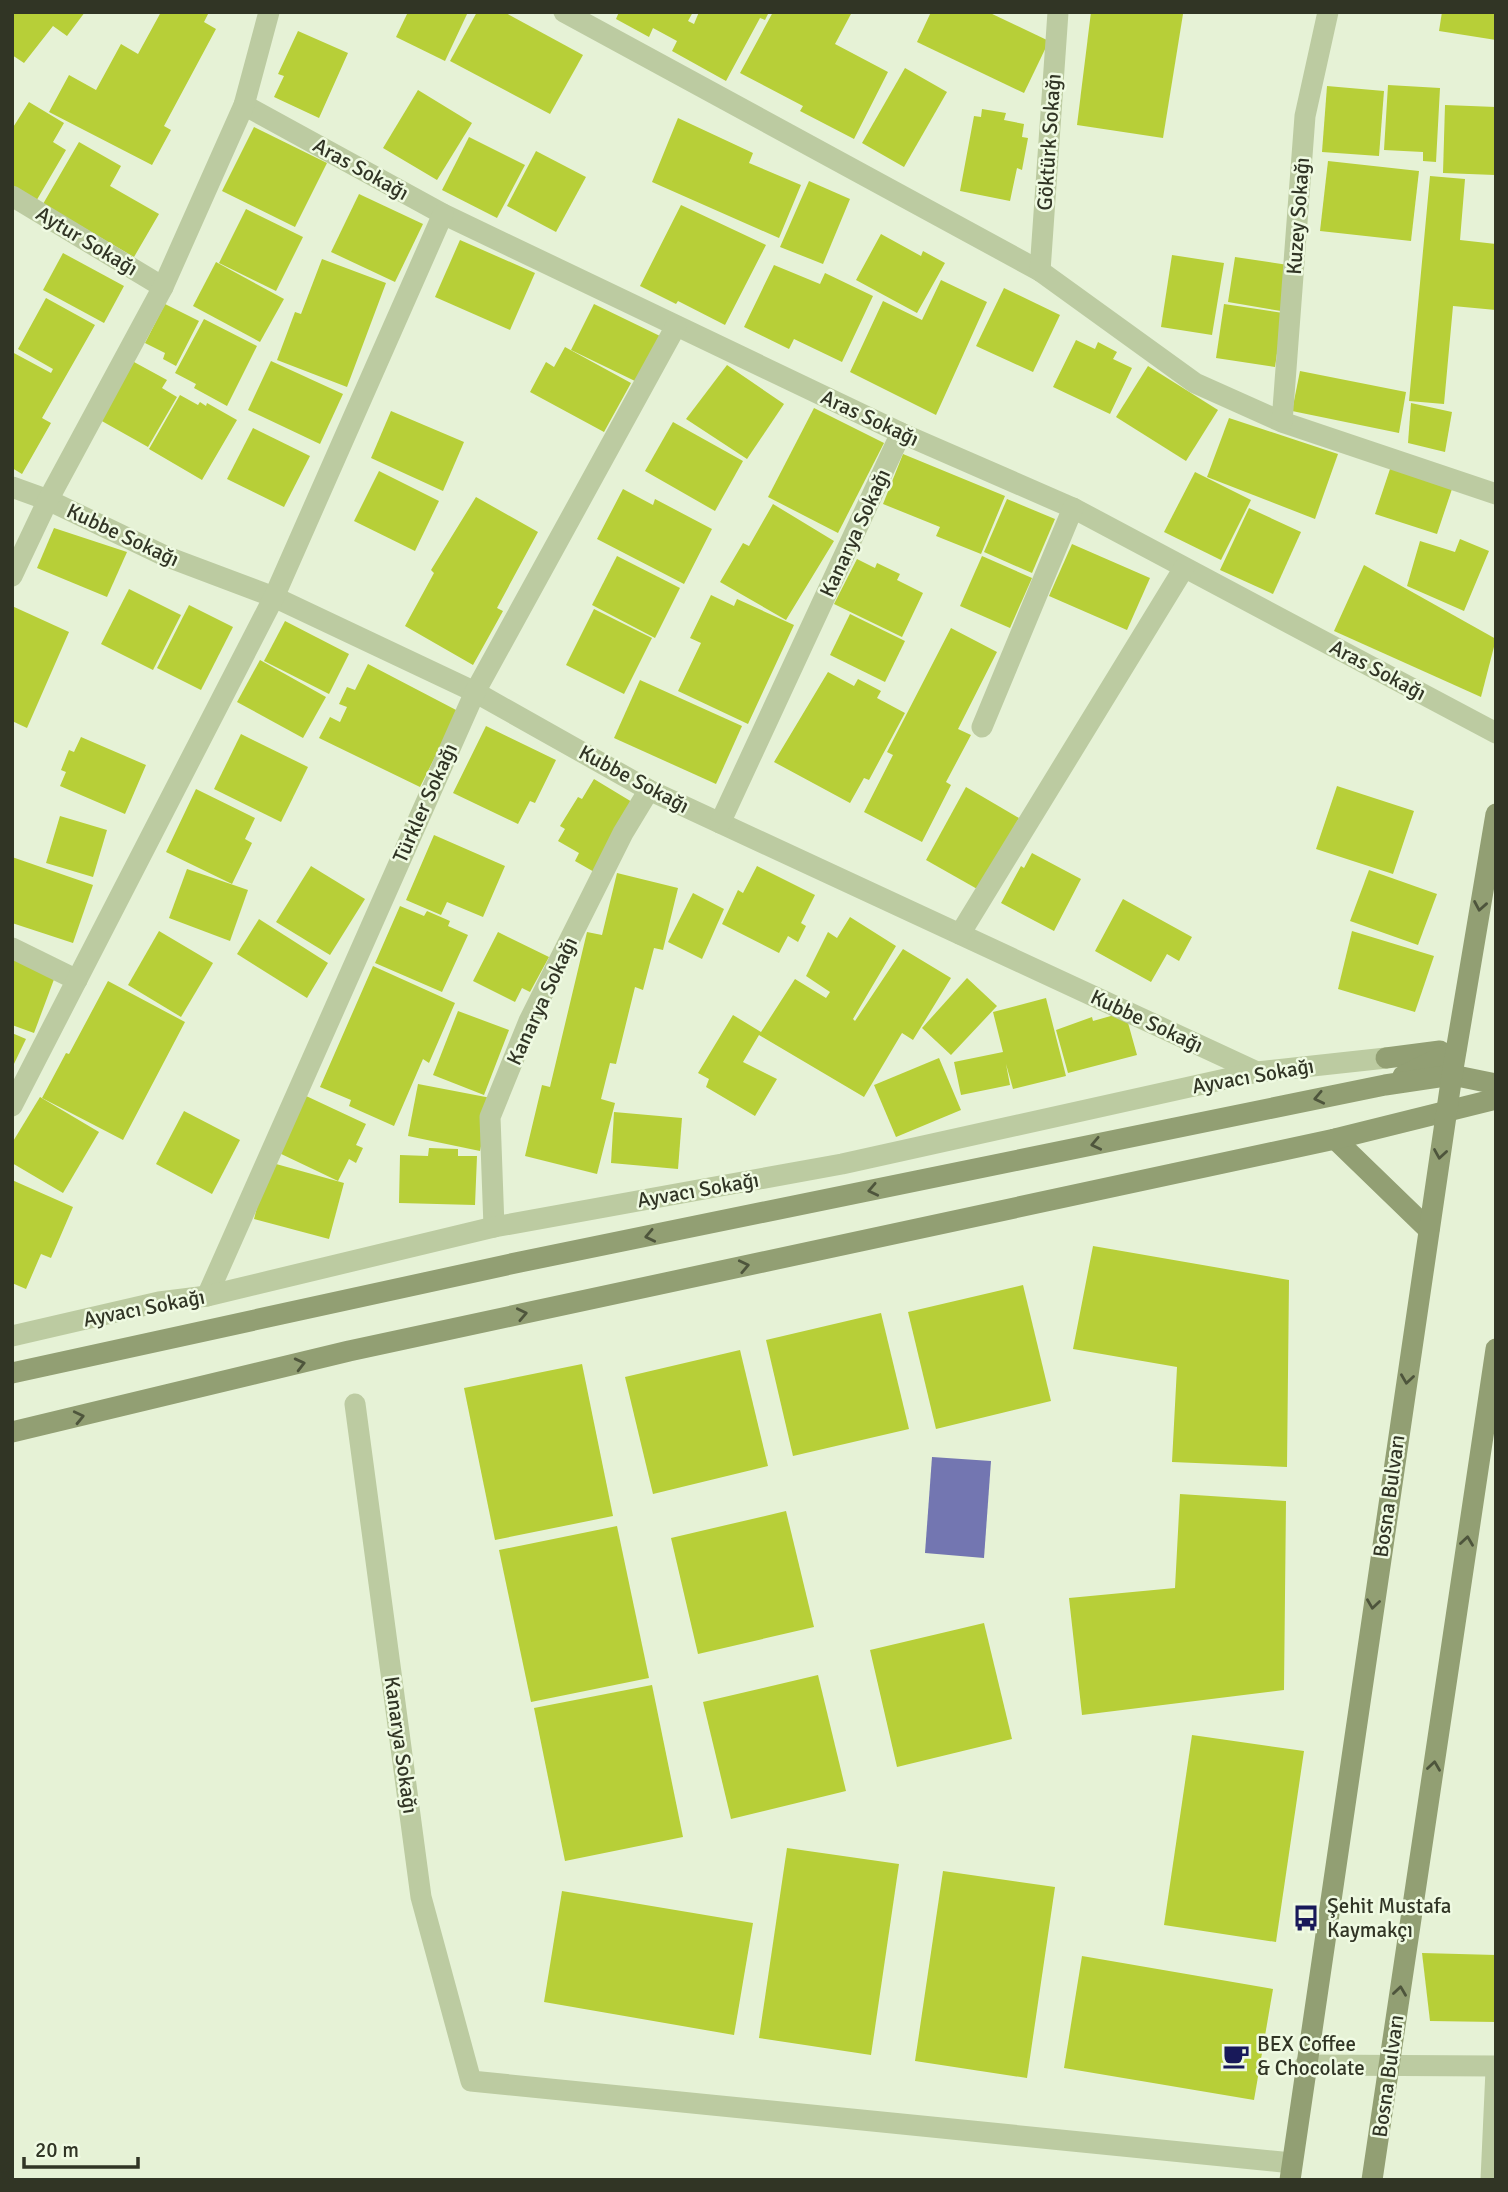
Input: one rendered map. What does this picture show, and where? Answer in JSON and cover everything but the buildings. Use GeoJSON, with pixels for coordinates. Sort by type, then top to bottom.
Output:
{"type":"FeatureCollection","features":[{"type":"Feature","properties":{"kind":"main road","name":"Bosna Bulvarı"},"geometry":{"type":"LineString","coordinates":[[1291,2171],[1452,1076],[1496,814]]}},
{"type":"Feature","properties":{"kind":"main road"},"geometry":{"type":"LineString","coordinates":[[1386,1058],[1456,1050]]}},
{"type":"Feature","properties":{"kind":"main road"},"geometry":{"type":"LineString","coordinates":[[1385,1084],[1456,1050]]}},
{"type":"Feature","properties":{"kind":"main road"},"geometry":{"type":"LineString","coordinates":[[12,1373],[520,1262],[1385,1084],[1452,1076],[1496,1084]]}},
{"type":"Feature","properties":{"kind":"main road"},"geometry":{"type":"LineString","coordinates":[[12,1432],[349,1351],[1335,1139],[1496,1099]]}},
{"type":"Feature","properties":{"kind":"main road"},"geometry":{"type":"LineString","coordinates":[[1335,1139],[1429,1230]]}},
{"type":"Feature","properties":{"kind":"main road","name":"Bosna Bulvarı"},"geometry":{"type":"LineString","coordinates":[[1372,2180],[1496,1349]]}},
{"type":"Feature","properties":{"kind":"street"},"geometry":{"type":"LineString","coordinates":[[12,576],[48,500],[163,287],[244,105],[269,12]]}},
{"type":"Feature","properties":{"kind":"street"},"geometry":{"type":"LineString","coordinates":[[564,12],[1040,271],[1195,383],[1282,422],[1496,494]]}},
{"type":"Feature","properties":{"kind":"street","name":"Göktürk Sokağı"},"geometry":{"type":"LineString","coordinates":[[1040,271],[1059,12]]}},
{"type":"Feature","properties":{"kind":"street","name":"Kuzey Sokağı"},"geometry":{"type":"LineString","coordinates":[[1282,422],[1305,116],[1328,12]]}},
{"type":"Feature","properties":{"kind":"street","name":"Aras Sokağı"},"geometry":{"type":"LineString","coordinates":[[244,105],[443,214],[901,433],[1073,508],[1496,733]]}},
{"type":"Feature","properties":{"kind":"street","name":"Aytur Sokağı"},"geometry":{"type":"LineString","coordinates":[[12,196],[163,287]]}},
{"type":"Feature","properties":{"kind":"street"},"geometry":{"type":"LineString","coordinates":[[12,1105],[274,597],[443,214]]}},
{"type":"Feature","properties":{"kind":"street","name":"Türkler Sokağı"},"geometry":{"type":"LineString","coordinates":[[207,1296],[475,692],[676,326]]}},
{"type":"Feature","properties":{"kind":"street","name":"Kanarya Sokağı"},"geometry":{"type":"LineString","coordinates":[[720,823],[901,433]]}},
{"type":"Feature","properties":{"kind":"street","name":"Kubbe Sokağı"},"geometry":{"type":"LineString","coordinates":[[12,487],[48,500],[165,556],[274,597],[475,692],[649,790],[1256,1072]]}},
{"type":"Feature","properties":{"kind":"street"},"geometry":{"type":"LineString","coordinates":[[982,727],[1073,508]]}},
{"type":"Feature","properties":{"kind":"street"},"geometry":{"type":"LineString","coordinates":[[960,934],[1184,568]]}},
{"type":"Feature","properties":{"kind":"street","name":"Kanarya Sokağı"},"geometry":{"type":"LineString","coordinates":[[494,1227],[490,1117],[529,1021],[623,833],[649,790]]}},
{"type":"Feature","properties":{"kind":"street"},"geometry":{"type":"LineString","coordinates":[[12,948],[77,980]]}},
{"type":"Feature","properties":{"kind":"street","name":"Ayvacı Sokağı"},"geometry":{"type":"LineString","coordinates":[[12,1336],[159,1302],[207,1296],[494,1227],[842,1164],[1256,1072],[1386,1058]]}},
{"type":"Feature","properties":{"kind":"street","name":"Kanarya Sokağı"},"geometry":{"type":"LineString","coordinates":[[355,1404],[421,1897],[471,2081],[1291,2171]]}},
{"type":"Feature","properties":{"kind":"street"},"geometry":{"type":"LineString","coordinates":[[1305,2065],[1496,2068],[1491,2180]]}},
{"type":"Feature","properties":{"kind":"water"},"geometry":{"type":"Polygon","coordinates":[[[932,1457],[991,1461],[984,1558],[925,1553],[932,1457]]]}},
{"type":"Feature","properties":{"kind":"place","name":"Şehit Mustafa Kaymakçı"},"geometry":{"type":"Point","coordinates":[1306,1918]}},
{"type":"Feature","properties":{"kind":"place","name":"BEX Coffee & Chocolate"},"geometry":{"type":"Point","coordinates":[1236,2056]}}]}
